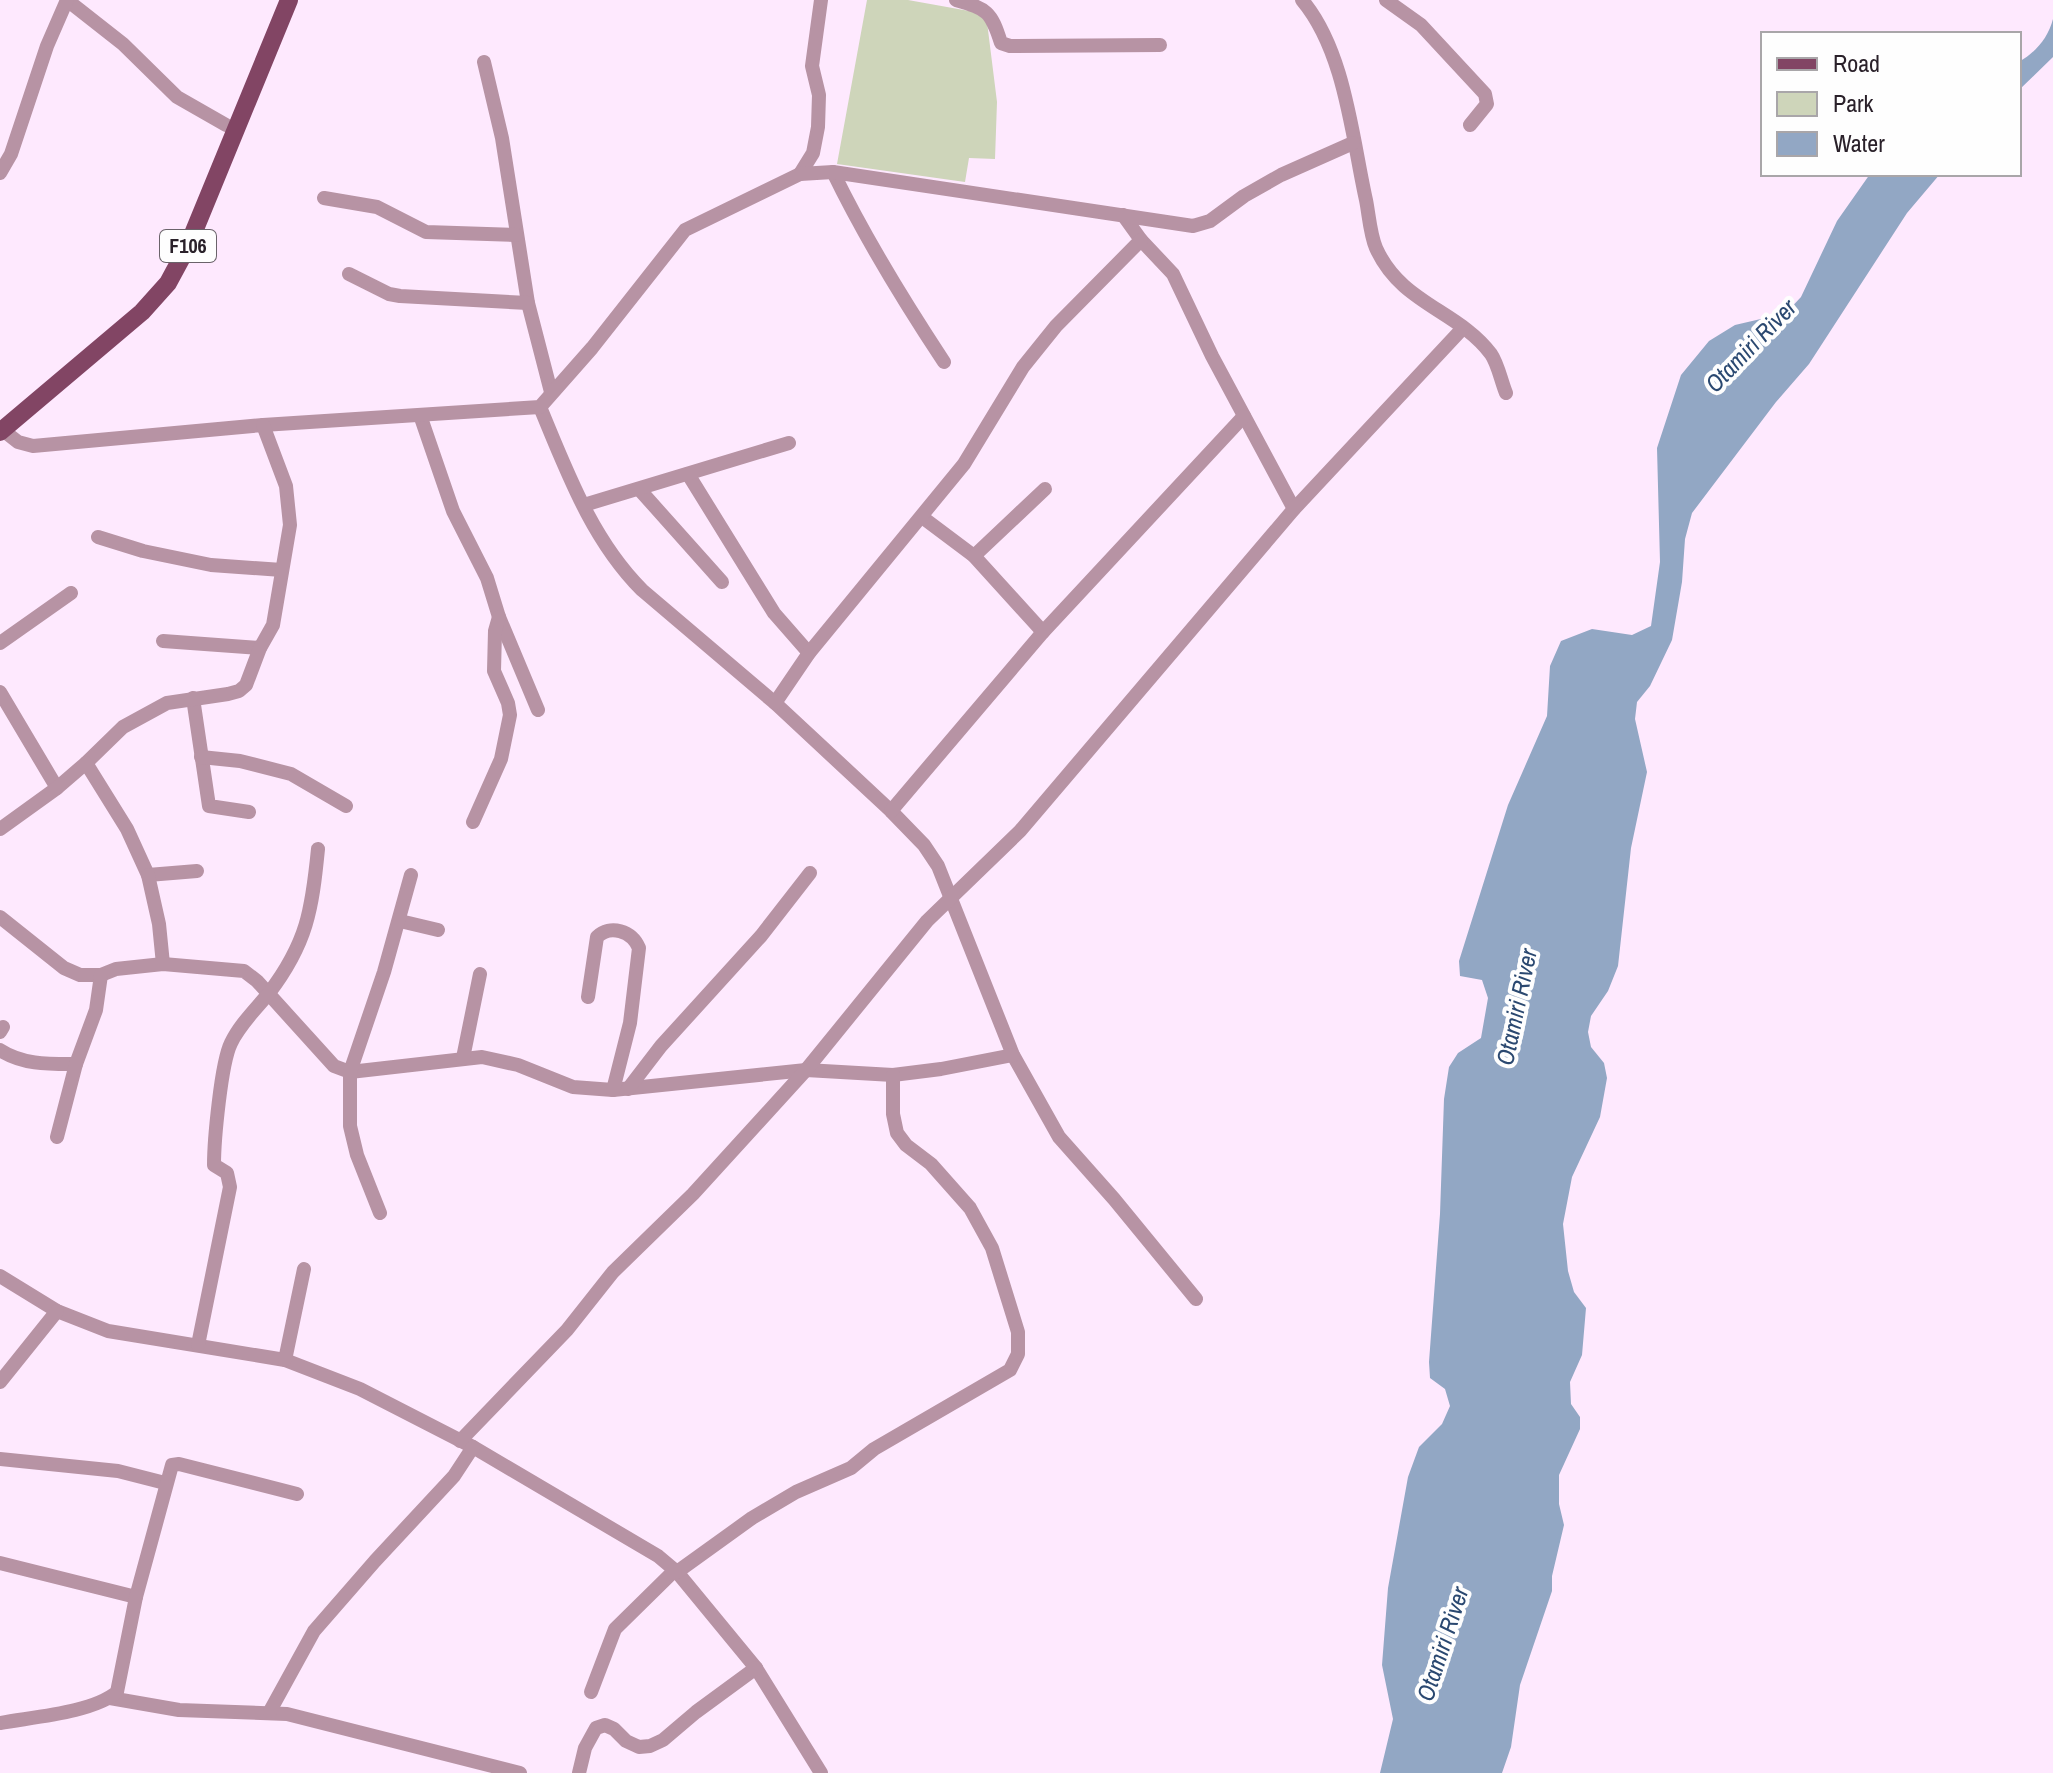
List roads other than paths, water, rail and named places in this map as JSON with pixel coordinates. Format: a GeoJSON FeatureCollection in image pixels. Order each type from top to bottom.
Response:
{"type":"FeatureCollection","features":[{"type":"Feature","properties":{"kind":"main road","name":"F106"},"geometry":{"type":"LineString","coordinates":[[0,427],[135,305],[159,276],[179,241],[278,0]]}},
{"type":"Feature","properties":{"kind":"main road","name":"F106"},"geometry":{"type":"LineString","coordinates":[[0,427],[142,312],[168,283],[188,246],[289,0]]}},
{"type":"Feature","properties":{"kind":"street"},"geometry":{"type":"LineString","coordinates":[[0,173],[11,154],[47,46],[67,0],[123,44],[177,97],[226,125]]}},
{"type":"Feature","properties":{"kind":"street"},"geometry":{"type":"LineString","coordinates":[[800,174],[813,153],[818,127],[819,95],[812,66],[821,0]]}},
{"type":"Feature","properties":{"kind":"street"},"geometry":{"type":"LineString","coordinates":[[956,0],[985,8],[1001,43],[1010,46],[1160,45]]}},
{"type":"Feature","properties":{"kind":"street"},"geometry":{"type":"LineString","coordinates":[[1302,0],[1312,12],[1334,62],[1349,113],[1376,247],[1402,287],[1463,328],[1491,355],[1506,393]]}},
{"type":"Feature","properties":{"kind":"street"},"geometry":{"type":"LineString","coordinates":[[1386,0],[1421,25],[1485,94],[1487,104],[1470,125]]}},
{"type":"Feature","properties":{"kind":"street"},"geometry":{"type":"LineString","coordinates":[[484,62],[502,138],[528,303],[551,392]]}},
{"type":"Feature","properties":{"kind":"street"},"geometry":{"type":"LineString","coordinates":[[0,427],[18,442],[33,446],[263,425],[540,407],[592,348],[685,230],[800,174],[833,172],[1193,226],[1203,224],[1281,175],[1353,143]]}},
{"type":"Feature","properties":{"kind":"street"},"geometry":{"type":"LineString","coordinates":[[833,172],[875,253],[944,362]]}},
{"type":"Feature","properties":{"kind":"street"},"geometry":{"type":"LineString","coordinates":[[324,198],[377,207],[426,232],[516,235]]}},
{"type":"Feature","properties":{"kind":"street"},"geometry":{"type":"LineString","coordinates":[[1123,215],[1141,240],[1173,274],[1294,509]]}},
{"type":"Feature","properties":{"kind":"street"},"geometry":{"type":"LineString","coordinates":[[775,703],[809,653],[964,464],[1023,367],[1048,336],[1141,240]]}},
{"type":"Feature","properties":{"kind":"street"},"geometry":{"type":"LineString","coordinates":[[349,274],[389,294],[400,296],[528,303]]}},
{"type":"Feature","properties":{"kind":"street"},"geometry":{"type":"LineString","coordinates":[[270,1711],[314,1631],[454,1476],[467,1444],[567,1330],[613,1272],[693,1194],[806,1070],[927,921],[1020,831],[1294,509],[1463,328]]}},
{"type":"Feature","properties":{"kind":"street"},"geometry":{"type":"LineString","coordinates":[[540,407],[603,545],[620,568],[775,703],[891,811],[931,855],[1013,1055],[1059,1137],[1196,1299]]}},
{"type":"Feature","properties":{"kind":"street"},"geometry":{"type":"LineString","coordinates":[[420,415],[453,511],[487,578],[499,617],[538,710]]}},
{"type":"Feature","properties":{"kind":"street"},"geometry":{"type":"LineString","coordinates":[[891,811],[1043,632],[1244,416]]}},
{"type":"Feature","properties":{"kind":"street"},"geometry":{"type":"LineString","coordinates":[[0,829],[57,788],[123,727],[167,703],[239,691],[246,685],[260,648],[273,625],[290,525],[286,486],[263,425]]}},
{"type":"Feature","properties":{"kind":"street"},"geometry":{"type":"LineString","coordinates":[[584,505],[789,443]]}},
{"type":"Feature","properties":{"kind":"street"},"geometry":{"type":"LineString","coordinates":[[688,474],[774,613],[809,653]]}},
{"type":"Feature","properties":{"kind":"street"},"geometry":{"type":"LineString","coordinates":[[639,489],[722,582]]}},
{"type":"Feature","properties":{"kind":"street"},"geometry":{"type":"LineString","coordinates":[[974,556],[1045,489]]}},
{"type":"Feature","properties":{"kind":"street"},"geometry":{"type":"LineString","coordinates":[[922,517],[974,556],[1043,632]]}},
{"type":"Feature","properties":{"kind":"street"},"geometry":{"type":"LineString","coordinates":[[98,537],[143,551],[211,565],[282,570]]}},
{"type":"Feature","properties":{"kind":"street"},"geometry":{"type":"LineString","coordinates":[[0,643],[71,593]]}},
{"type":"Feature","properties":{"kind":"street"},"geometry":{"type":"LineString","coordinates":[[473,822],[501,759],[510,715],[494,671],[495,631],[499,617]]}},
{"type":"Feature","properties":{"kind":"street"},"geometry":{"type":"LineString","coordinates":[[163,641],[260,648]]}},
{"type":"Feature","properties":{"kind":"street"},"geometry":{"type":"LineString","coordinates":[[0,692],[57,788]]}},
{"type":"Feature","properties":{"kind":"street"},"geometry":{"type":"LineString","coordinates":[[193,698],[209,806],[249,812]]}},
{"type":"Feature","properties":{"kind":"street"},"geometry":{"type":"LineString","coordinates":[[201,757],[240,761],[291,774],[346,806]]}},
{"type":"Feature","properties":{"kind":"street"},"geometry":{"type":"LineString","coordinates":[[86,763],[127,829],[148,875],[159,924],[163,964]]}},
{"type":"Feature","properties":{"kind":"street"},"geometry":{"type":"LineString","coordinates":[[198,1345],[230,1187],[227,1173],[214,1165],[226,1058],[242,1025],[268,993],[301,942],[313,895],[318,849]]}},
{"type":"Feature","properties":{"kind":"street"},"geometry":{"type":"LineString","coordinates":[[148,875],[197,871]]}},
{"type":"Feature","properties":{"kind":"street"},"geometry":{"type":"LineString","coordinates":[[620,1090],[761,936],[810,873]]}},
{"type":"Feature","properties":{"kind":"street"},"geometry":{"type":"LineString","coordinates":[[380,1213],[357,1155],[350,1126],[350,1072],[400,921],[411,875]]}},
{"type":"Feature","properties":{"kind":"street"},"geometry":{"type":"LineString","coordinates":[[0,917],[64,968],[80,975],[101,975],[116,969],[163,964],[244,971],[334,1066],[350,1072],[482,1057],[518,1065],[573,1087],[620,1090],[806,1070],[893,1075],[1013,1055]]}},
{"type":"Feature","properties":{"kind":"street"},"geometry":{"type":"LineString","coordinates":[[400,921],[438,930]]}},
{"type":"Feature","properties":{"kind":"street"},"geometry":{"type":"LineString","coordinates":[[588,997],[597,937],[601,932],[611,930],[627,933],[639,948],[620,1090]]}},
{"type":"Feature","properties":{"kind":"street"},"geometry":{"type":"LineString","coordinates":[[463,1058],[480,974]]}},
{"type":"Feature","properties":{"kind":"street"},"geometry":{"type":"LineString","coordinates":[[57,1137],[76,1064],[96,1010],[101,975]]}},
{"type":"Feature","properties":{"kind":"street"},"geometry":{"type":"LineString","coordinates":[[0,1050],[16,1058],[41,1064],[76,1064]]}},
{"type":"Feature","properties":{"kind":"street"},"geometry":{"type":"LineString","coordinates":[[591,1692],[615,1629],[676,1571],[752,1518],[796,1492],[851,1468],[874,1449],[1010,1370],[1018,1354],[1018,1332],[992,1248],[970,1208],[931,1164],[906,1145],[897,1133],[893,1114],[893,1075]]}},
{"type":"Feature","properties":{"kind":"street"},"geometry":{"type":"LineString","coordinates":[[285,1360],[304,1269]]}},
{"type":"Feature","properties":{"kind":"street"},"geometry":{"type":"LineString","coordinates":[[0,1276],[57,1311],[108,1331],[285,1360],[360,1389],[467,1444],[645,1548],[676,1571],[756,1668],[821,1773]]}},
{"type":"Feature","properties":{"kind":"street"},"geometry":{"type":"LineString","coordinates":[[0,1382],[57,1311]]}},
{"type":"Feature","properties":{"kind":"street"},"geometry":{"type":"LineString","coordinates":[[0,1459],[118,1471],[165,1483]]}},
{"type":"Feature","properties":{"kind":"street"},"geometry":{"type":"LineString","coordinates":[[0,1723],[76,1708],[110,1698],[117,1692],[136,1597],[172,1465],[179,1464],[297,1494]]}},
{"type":"Feature","properties":{"kind":"street"},"geometry":{"type":"LineString","coordinates":[[0,1563],[136,1597]]}},
{"type":"Feature","properties":{"kind":"street"},"geometry":{"type":"LineString","coordinates":[[579,1773],[585,1748],[596,1728],[605,1725],[626,1741],[639,1747],[650,1746],[663,1740],[756,1668]]}},
{"type":"Feature","properties":{"kind":"street"},"geometry":{"type":"LineString","coordinates":[[110,1698],[179,1710],[230,1713],[270,1711],[520,1773]]}},
{"type":"Feature","properties":{"kind":"water"},"geometry":{"type":"Polygon","coordinates":[[[2053,19],[2053,57],[2021,88],[2021,61],[2031,54],[2048,32],[2053,19]]]}},
{"type":"Feature","properties":{"kind":"water","name":"Otamiri River"},"geometry":{"type":"Polygon","coordinates":[[[1869,176],[1938,176],[1907,213],[1809,364],[1776,402],[1692,513],[1685,539],[1682,582],[1672,640],[1650,686],[1637,702],[1635,719],[1647,772],[1631,848],[1618,966],[1608,991],[1591,1016],[1588,1032],[1591,1047],[1604,1063],[1607,1078],[1600,1117],[1572,1177],[1563,1224],[1568,1271],[1574,1292],[1586,1308],[1582,1355],[1570,1382],[1571,1404],[1580,1417],[1580,1429],[1559,1475],[1559,1504],[1564,1525],[1552,1576],[1552,1591],[1520,1685],[1511,1747],[1502,1773],[1380,1773],[1393,1719],[1382,1665],[1388,1588],[1408,1477],[1419,1447],[1442,1424],[1450,1406],[1445,1389],[1430,1378],[1429,1362],[1440,1214],[1444,1099],[1449,1067],[1458,1053],[1481,1038],[1488,998],[1482,980],[1460,976],[1459,961],[1508,805],[1547,716],[1550,666],[1561,641],[1592,629],[1632,635],[1651,626],[1660,562],[1657,448],[1681,375],[1709,341],[1735,325],[1786,313],[1801,297],[1837,221],[1869,176]]]}}]}
